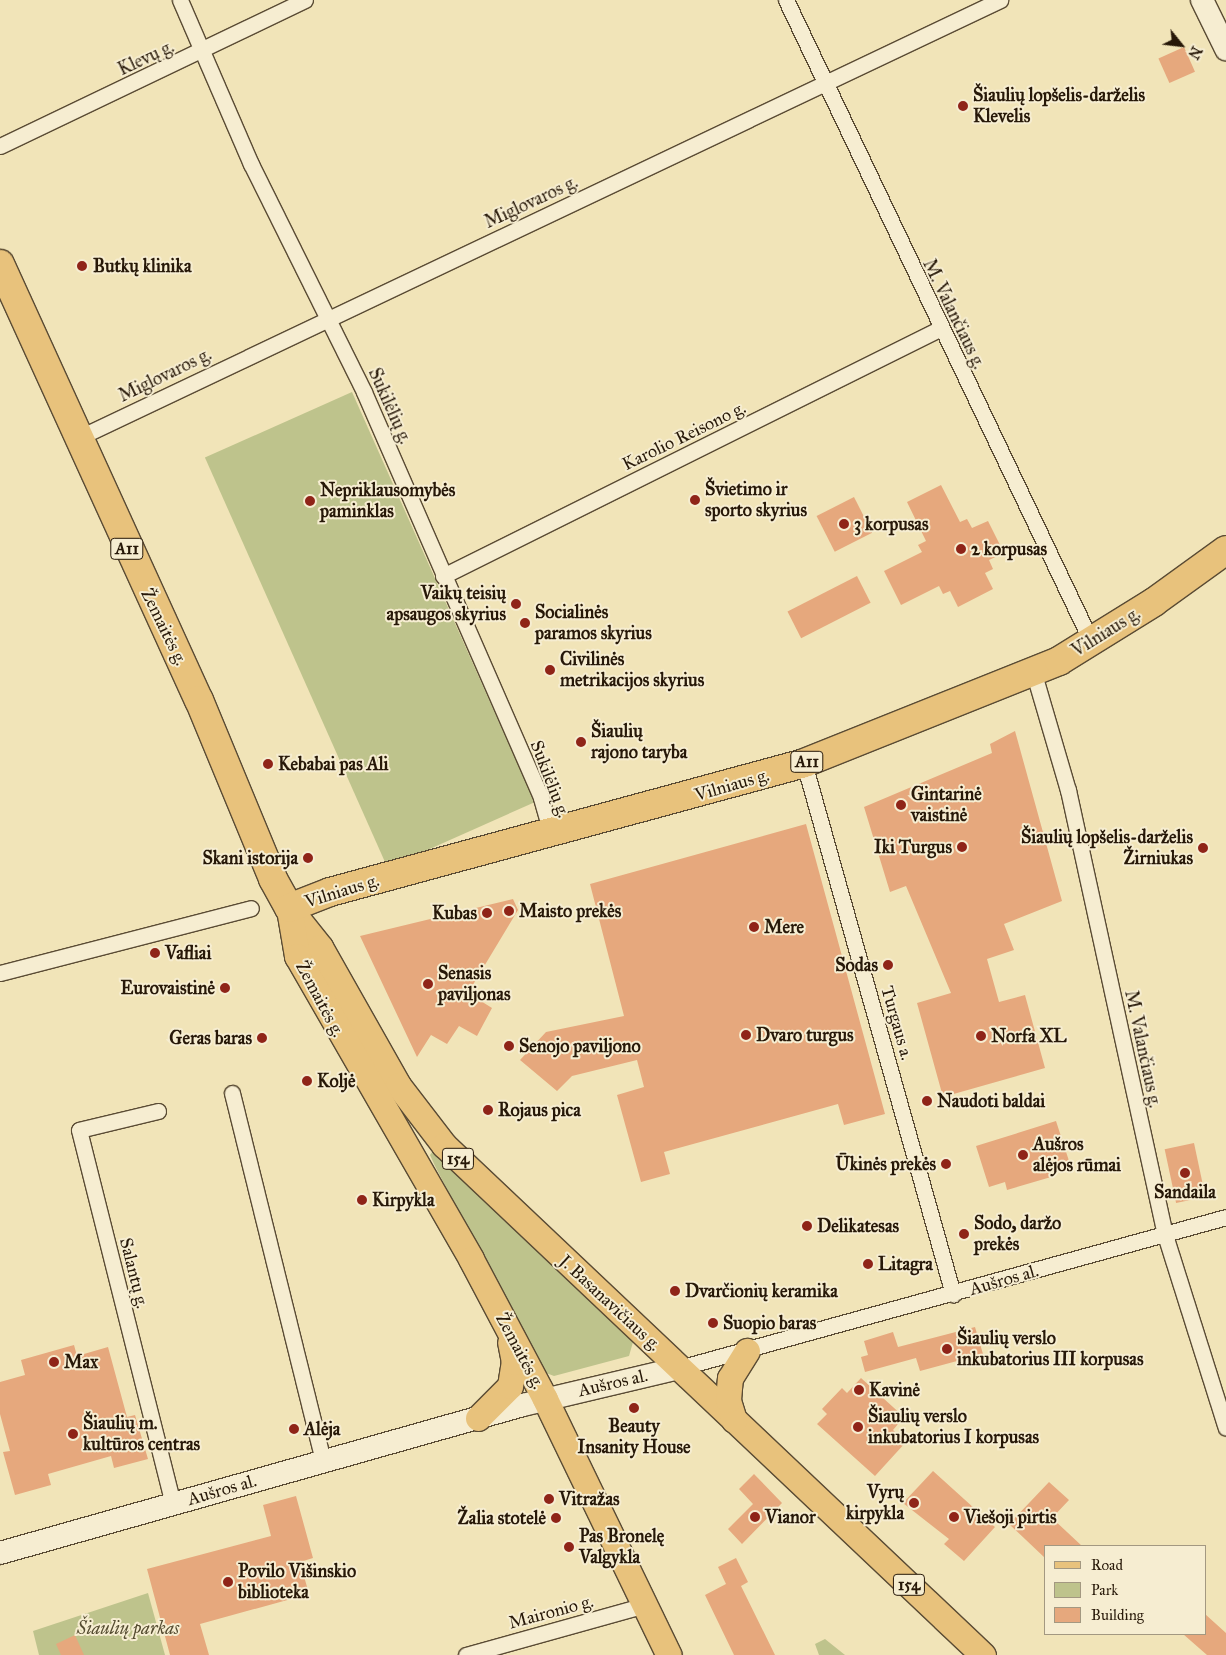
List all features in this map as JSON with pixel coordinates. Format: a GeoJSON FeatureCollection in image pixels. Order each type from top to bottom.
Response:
{"type":"FeatureCollection","features":[{"type":"Feature","properties":{"kind":"highway","name":"Žemaitės g."},"geometry":{"type":"LineString","coordinates":[[0,264],[199,700],[273,879],[289,908]]}},
{"type":"Feature","properties":{"kind":"highway","name":"Vilniaus g."},"geometry":{"type":"LineString","coordinates":[[289,908],[330,892],[551,834],[804,763],[1034,674],[1092,643],[1226,550]]}},
{"type":"Feature","properties":{"kind":"main road"},"geometry":{"type":"LineString","coordinates":[[1202,0],[1226,48]]}},
{"type":"Feature","properties":{"kind":"main road","name":"Žemaitės g."},"geometry":{"type":"LineString","coordinates":[[289,908],[296,956],[335,1028],[438,1196],[545,1399],[669,1655]]}},
{"type":"Feature","properties":{"kind":"main road","name":"J. Basanavičiaus g."},"geometry":{"type":"LineString","coordinates":[[289,908],[320,947],[398,1084],[444,1145],[983,1655]]}},
{"type":"Feature","properties":{"kind":"main road"},"geometry":{"type":"LineString","coordinates":[[478,1418],[510,1386],[514,1362],[507,1327]]}},
{"type":"Feature","properties":{"kind":"main road"},"geometry":{"type":"LineString","coordinates":[[734,1420],[728,1400],[730,1378],[747,1352]]}},
{"type":"Feature","properties":{"kind":"main road","name":"Aušros al."},"geometry":{"type":"LineString","coordinates":[[0,1553],[545,1399],[679,1368]]}},
{"type":"Feature","properties":{"kind":"street","name":"Sukilėlių g."},"geometry":{"type":"LineString","coordinates":[[180,0],[251,164],[330,318],[541,798],[551,834]]}},
{"type":"Feature","properties":{"kind":"street","name":"Klevų g."},"geometry":{"type":"LineString","coordinates":[[0,146],[202,53],[305,0]]}},
{"type":"Feature","properties":{"kind":"street","name":"M. Valančiaus g."},"geometry":{"type":"LineString","coordinates":[[786,0],[824,84],[1092,643]]}},
{"type":"Feature","properties":{"kind":"street","name":"Miglovaros g."},"geometry":{"type":"LineString","coordinates":[[78,438],[1000,0]]}},
{"type":"Feature","properties":{"kind":"street","name":"Karolio Reisono g."},"geometry":{"type":"LineString","coordinates":[[443,576],[941,328]]}},
{"type":"Feature","properties":{"kind":"street","name":"M. Valančiaus g."},"geometry":{"type":"LineString","coordinates":[[1034,674],[1068,790],[1165,1235],[1226,1428]]}},
{"type":"Feature","properties":{"kind":"street","name":"Turgaus a."},"geometry":{"type":"LineString","coordinates":[[804,763],[953,1294]]}},
{"type":"Feature","properties":{"kind":"street"},"geometry":{"type":"LineString","coordinates":[[0,973],[251,908]]}},
{"type":"Feature","properties":{"kind":"street"},"geometry":{"type":"LineString","coordinates":[[232,1093],[323,1462]]}},
{"type":"Feature","properties":{"kind":"street","name":"Salantų g."},"geometry":{"type":"LineString","coordinates":[[158,1111],[79,1130],[173,1504]]}},
{"type":"Feature","properties":{"kind":"street","name":"Aušros al."},"geometry":{"type":"LineString","coordinates":[[679,1368],[747,1352],[1226,1217]]}},
{"type":"Feature","properties":{"kind":"street","name":"Maironio g."},"geometry":{"type":"LineString","coordinates":[[466,1655],[645,1605]]}},
{"type":"Feature","properties":{"kind":"green space"},"geometry":{"type":"Polygon","coordinates":[[[352,392],[535,802],[388,868],[205,457],[352,392]]]}},
{"type":"Feature","properties":{"kind":"green space"},"geometry":{"type":"Polygon","coordinates":[[[433,1151],[633,1342],[629,1356],[554,1376],[541,1371],[435,1166],[430,1155],[433,1151]]]}},
{"type":"Feature","properties":{"kind":"green space","name":"Šiaulių parkas"},"geometry":{"type":"Polygon","coordinates":[[[148,1593],[165,1655],[39,1655],[33,1631],[148,1593]]]}},
{"type":"Feature","properties":{"kind":"green space"},"geometry":{"type":"Polygon","coordinates":[[[825,1639],[845,1655],[819,1655],[815,1644],[825,1639]]]}},
{"type":"Feature","properties":{"kind":"building"},"geometry":{"type":"Polygon","coordinates":[[[1184,47],[1195,72],[1169,83],[1158,58],[1184,47]]]}},
{"type":"Feature","properties":{"kind":"building","name":"2 korpusas"},"geometry":{"type":"Polygon","coordinates":[[[941,485],[960,522],[967,519],[972,528],[988,521],[1004,553],[989,560],[993,569],[985,573],[993,589],[958,607],[950,591],[943,594],[939,586],[901,605],[884,571],[922,552],[918,545],[926,541],[907,502],[941,485]]]}},
{"type":"Feature","properties":{"kind":"building","name":"3 korpusas"},"geometry":{"type":"Polygon","coordinates":[[[854,497],[872,533],[835,552],[817,516],[854,497]]]}},
{"type":"Feature","properties":{"kind":"building"},"geometry":{"type":"Polygon","coordinates":[[[857,576],[871,603],[801,638],[788,611],[857,576]]]}},
{"type":"Feature","properties":{"kind":"building","name":"Iki Turgus"},"geometry":{"type":"Polygon","coordinates":[[[1015,731],[1062,901],[1004,924],[1014,950],[987,959],[999,1002],[1025,995],[1045,1068],[943,1097],[917,1003],[951,993],[906,886],[890,892],[864,807],[992,753],[990,744],[1015,731]]]}},
{"type":"Feature","properties":{"kind":"building","name":"Dvaro turgus"},"geometry":{"type":"Polygon","coordinates":[[[806,824],[885,1114],[844,1125],[838,1104],[664,1152],[670,1174],[641,1182],[617,1095],[644,1087],[637,1060],[572,1076],[557,1091],[520,1060],[546,1032],[624,1016],[590,884],[806,824]]]}},
{"type":"Feature","properties":{"kind":"building","name":"Senasis paviljonas"},"geometry":{"type":"Polygon","coordinates":[[[513,899],[518,910],[468,993],[492,1008],[477,1036],[459,1026],[447,1044],[431,1035],[417,1057],[360,936],[513,899]]]}},
{"type":"Feature","properties":{"kind":"building","name":"Aušros alėjos rūmai"},"geometry":{"type":"Polygon","coordinates":[[[1056,1121],[1070,1164],[1049,1170],[1051,1177],[1007,1190],[1005,1182],[989,1187],[976,1146],[1056,1121]]]}},
{"type":"Feature","properties":{"kind":"building","name":"Sandaila"},"geometry":{"type":"Polygon","coordinates":[[[1194,1143],[1205,1197],[1176,1203],[1165,1149],[1194,1143]]]}},
{"type":"Feature","properties":{"kind":"building"},"geometry":{"type":"Polygon","coordinates":[[[975,1327],[983,1354],[920,1371],[916,1358],[865,1372],[861,1357],[868,1355],[864,1341],[893,1332],[898,1347],[975,1327]]]}},
{"type":"Feature","properties":{"kind":"building","name":"Šiaulių m. kultūros centras"},"geometry":{"type":"Polygon","coordinates":[[[74,1345],[77,1356],[108,1347],[127,1417],[135,1415],[148,1459],[114,1468],[111,1456],[48,1474],[51,1485],[15,1495],[3,1452],[10,1451],[0,1414],[0,1382],[25,1375],[21,1360],[74,1345]]]}},
{"type":"Feature","properties":{"kind":"building","name":"Šiaulių verslo inkubatorius I korpusas"},"geometry":{"type":"Polygon","coordinates":[[[861,1378],[904,1417],[893,1430],[906,1442],[875,1476],[817,1424],[827,1414],[822,1409],[842,1388],[847,1393],[861,1378]]]}},
{"type":"Feature","properties":{"kind":"building","name":"Viešoji pirtis"},"geometry":{"type":"Polygon","coordinates":[[[933,1471],[995,1527],[964,1561],[944,1544],[949,1539],[903,1503],[933,1471]]]}},
{"type":"Feature","properties":{"kind":"building","name":"Vianor"},"geometry":{"type":"Polygon","coordinates":[[[754,1474],[782,1503],[742,1544],[728,1529],[753,1504],[739,1489],[754,1474]]]}},
{"type":"Feature","properties":{"kind":"building"},"geometry":{"type":"Polygon","coordinates":[[[1049,1482],[1069,1500],[1052,1518],[1081,1545],[1044,1545],[1044,1557],[1009,1524],[1049,1482]]]}},
{"type":"Feature","properties":{"kind":"building","name":"Povilo Višinskio biblioteka"},"geometry":{"type":"Polygon","coordinates":[[[296,1496],[313,1558],[300,1562],[309,1594],[200,1624],[209,1655],[170,1655],[147,1569],[271,1536],[263,1505],[296,1496]]]}},
{"type":"Feature","properties":{"kind":"building"},"geometry":{"type":"Polygon","coordinates":[[[736,1558],[748,1582],[741,1586],[775,1655],[734,1655],[705,1595],[726,1584],[718,1567],[736,1558]]]}},
{"type":"Feature","properties":{"kind":"building"},"geometry":{"type":"Polygon","coordinates":[[[1206,1615],[1226,1633],[1226,1655],[1207,1655],[1184,1635],[1206,1635],[1206,1615]]]}},
{"type":"Feature","properties":{"kind":"building"},"geometry":{"type":"Polygon","coordinates":[[[75,1635],[84,1655],[61,1655],[56,1644],[75,1635]]]}},
{"type":"Feature","properties":{"kind":"place","name":"Šiaulių lopšelis-darželis Klevelis"},"geometry":{"type":"Point","coordinates":[963,106]}},
{"type":"Feature","properties":{"kind":"place","name":"Butkų klinika"},"geometry":{"type":"Point","coordinates":[82,266]}},
{"type":"Feature","properties":{"kind":"place","name":"Švietimo ir sporto skyrius"},"geometry":{"type":"Point","coordinates":[695,500]}},
{"type":"Feature","properties":{"kind":"place","name":"Nepriklausomybės paminklas"},"geometry":{"type":"Point","coordinates":[310,501]}},
{"type":"Feature","properties":{"kind":"place","name":"3 korpusas"},"geometry":{"type":"Point","coordinates":[844,524]}},
{"type":"Feature","properties":{"kind":"place","name":"2 korpusas"},"geometry":{"type":"Point","coordinates":[961,549]}},
{"type":"Feature","properties":{"kind":"place","name":"Vaikų teisių apsaugos skyrius"},"geometry":{"type":"Point","coordinates":[516,604]}},
{"type":"Feature","properties":{"kind":"place","name":"Socialinės paramos skyrius"},"geometry":{"type":"Point","coordinates":[525,623]}},
{"type":"Feature","properties":{"kind":"place","name":"Civilinės metrikacijos skyrius"},"geometry":{"type":"Point","coordinates":[550,670]}},
{"type":"Feature","properties":{"kind":"place","name":"Šiaulių rajono taryba"},"geometry":{"type":"Point","coordinates":[581,742]}},
{"type":"Feature","properties":{"kind":"place","name":"Kebabai pas Ali"},"geometry":{"type":"Point","coordinates":[268,764]}},
{"type":"Feature","properties":{"kind":"place","name":"Gintarinė vaistinė"},"geometry":{"type":"Point","coordinates":[901,805]}},
{"type":"Feature","properties":{"kind":"place","name":"Iki Turgus"},"geometry":{"type":"Point","coordinates":[962,847]}},
{"type":"Feature","properties":{"kind":"place","name":"Šiaulių lopšelis-darželis Žirniukas"},"geometry":{"type":"Point","coordinates":[1203,848]}},
{"type":"Feature","properties":{"kind":"place","name":"Skani istorija"},"geometry":{"type":"Point","coordinates":[308,858]}},
{"type":"Feature","properties":{"kind":"place","name":"Maisto prekės"},"geometry":{"type":"Point","coordinates":[509,911]}},
{"type":"Feature","properties":{"kind":"place","name":"Kubas"},"geometry":{"type":"Point","coordinates":[487,913]}},
{"type":"Feature","properties":{"kind":"place","name":"Mere"},"geometry":{"type":"Point","coordinates":[754,927]}},
{"type":"Feature","properties":{"kind":"place","name":"Vafliai"},"geometry":{"type":"Point","coordinates":[155,953]}},
{"type":"Feature","properties":{"kind":"place","name":"Sodas"},"geometry":{"type":"Point","coordinates":[888,965]}},
{"type":"Feature","properties":{"kind":"place","name":"Senasis paviljonas"},"geometry":{"type":"Point","coordinates":[428,984]}},
{"type":"Feature","properties":{"kind":"place","name":"Eurovaistinė"},"geometry":{"type":"Point","coordinates":[225,988]}},
{"type":"Feature","properties":{"kind":"place","name":"Dvaro turgus"},"geometry":{"type":"Point","coordinates":[746,1035]}},
{"type":"Feature","properties":{"kind":"place","name":"Norfa XL"},"geometry":{"type":"Point","coordinates":[981,1036]}},
{"type":"Feature","properties":{"kind":"place","name":"Geras baras"},"geometry":{"type":"Point","coordinates":[262,1038]}},
{"type":"Feature","properties":{"kind":"place","name":"Senojo paviljono"},"geometry":{"type":"Point","coordinates":[509,1046]}},
{"type":"Feature","properties":{"kind":"place","name":"Koljė"},"geometry":{"type":"Point","coordinates":[307,1081]}},
{"type":"Feature","properties":{"kind":"place","name":"Naudoti baldai"},"geometry":{"type":"Point","coordinates":[927,1101]}},
{"type":"Feature","properties":{"kind":"place","name":"Rojaus pica"},"geometry":{"type":"Point","coordinates":[488,1110]}},
{"type":"Feature","properties":{"kind":"place","name":"Aušros alėjos rūmai"},"geometry":{"type":"Point","coordinates":[1023,1155]}},
{"type":"Feature","properties":{"kind":"place","name":"Ūkinės prekės"},"geometry":{"type":"Point","coordinates":[946,1164]}},
{"type":"Feature","properties":{"kind":"place","name":"Sandaila"},"geometry":{"type":"Point","coordinates":[1185,1173]}},
{"type":"Feature","properties":{"kind":"place","name":"Kirpykla"},"geometry":{"type":"Point","coordinates":[362,1200]}},
{"type":"Feature","properties":{"kind":"place","name":"Delikatesas"},"geometry":{"type":"Point","coordinates":[807,1226]}},
{"type":"Feature","properties":{"kind":"place","name":"Sodo, daržo prekės"},"geometry":{"type":"Point","coordinates":[964,1234]}},
{"type":"Feature","properties":{"kind":"place","name":"Litagra"},"geometry":{"type":"Point","coordinates":[868,1264]}},
{"type":"Feature","properties":{"kind":"place","name":"Dvarčionių keramika"},"geometry":{"type":"Point","coordinates":[675,1291]}},
{"type":"Feature","properties":{"kind":"place","name":"Suopio baras"},"geometry":{"type":"Point","coordinates":[713,1323]}},
{"type":"Feature","properties":{"kind":"place","name":"Šiaulių verslo inkubatorius III korpusas"},"geometry":{"type":"Point","coordinates":[947,1349]}},
{"type":"Feature","properties":{"kind":"place","name":"Max"},"geometry":{"type":"Point","coordinates":[54,1362]}},
{"type":"Feature","properties":{"kind":"place","name":"Kavinė"},"geometry":{"type":"Point","coordinates":[859,1390]}},
{"type":"Feature","properties":{"kind":"place","name":"Beauty Insanity House"},"geometry":{"type":"Point","coordinates":[634,1408]}},
{"type":"Feature","properties":{"kind":"place","name":"Šiaulių verslo inkubatorius I korpusas"},"geometry":{"type":"Point","coordinates":[858,1427]}},
{"type":"Feature","properties":{"kind":"place","name":"Alėja"},"geometry":{"type":"Point","coordinates":[294,1429]}},
{"type":"Feature","properties":{"kind":"place","name":"Šiaulių m. kultūros centras"},"geometry":{"type":"Point","coordinates":[73,1434]}},
{"type":"Feature","properties":{"kind":"place","name":"Vitražas"},"geometry":{"type":"Point","coordinates":[549,1499]}},
{"type":"Feature","properties":{"kind":"place","name":"Vyrų kirpykla"},"geometry":{"type":"Point","coordinates":[914,1503]}},
{"type":"Feature","properties":{"kind":"place","name":"Vianor"},"geometry":{"type":"Point","coordinates":[755,1517]}},
{"type":"Feature","properties":{"kind":"place","name":"Viešoji pirtis"},"geometry":{"type":"Point","coordinates":[954,1517]}},
{"type":"Feature","properties":{"kind":"place","name":"Žalia stotelė"},"geometry":{"type":"Point","coordinates":[556,1518]}},
{"type":"Feature","properties":{"kind":"place","name":"Pas Bronelę Valgykla"},"geometry":{"type":"Point","coordinates":[569,1547]}},
{"type":"Feature","properties":{"kind":"place","name":"Povilo Višinskio biblioteka"},"geometry":{"type":"Point","coordinates":[228,1582]}}]}
